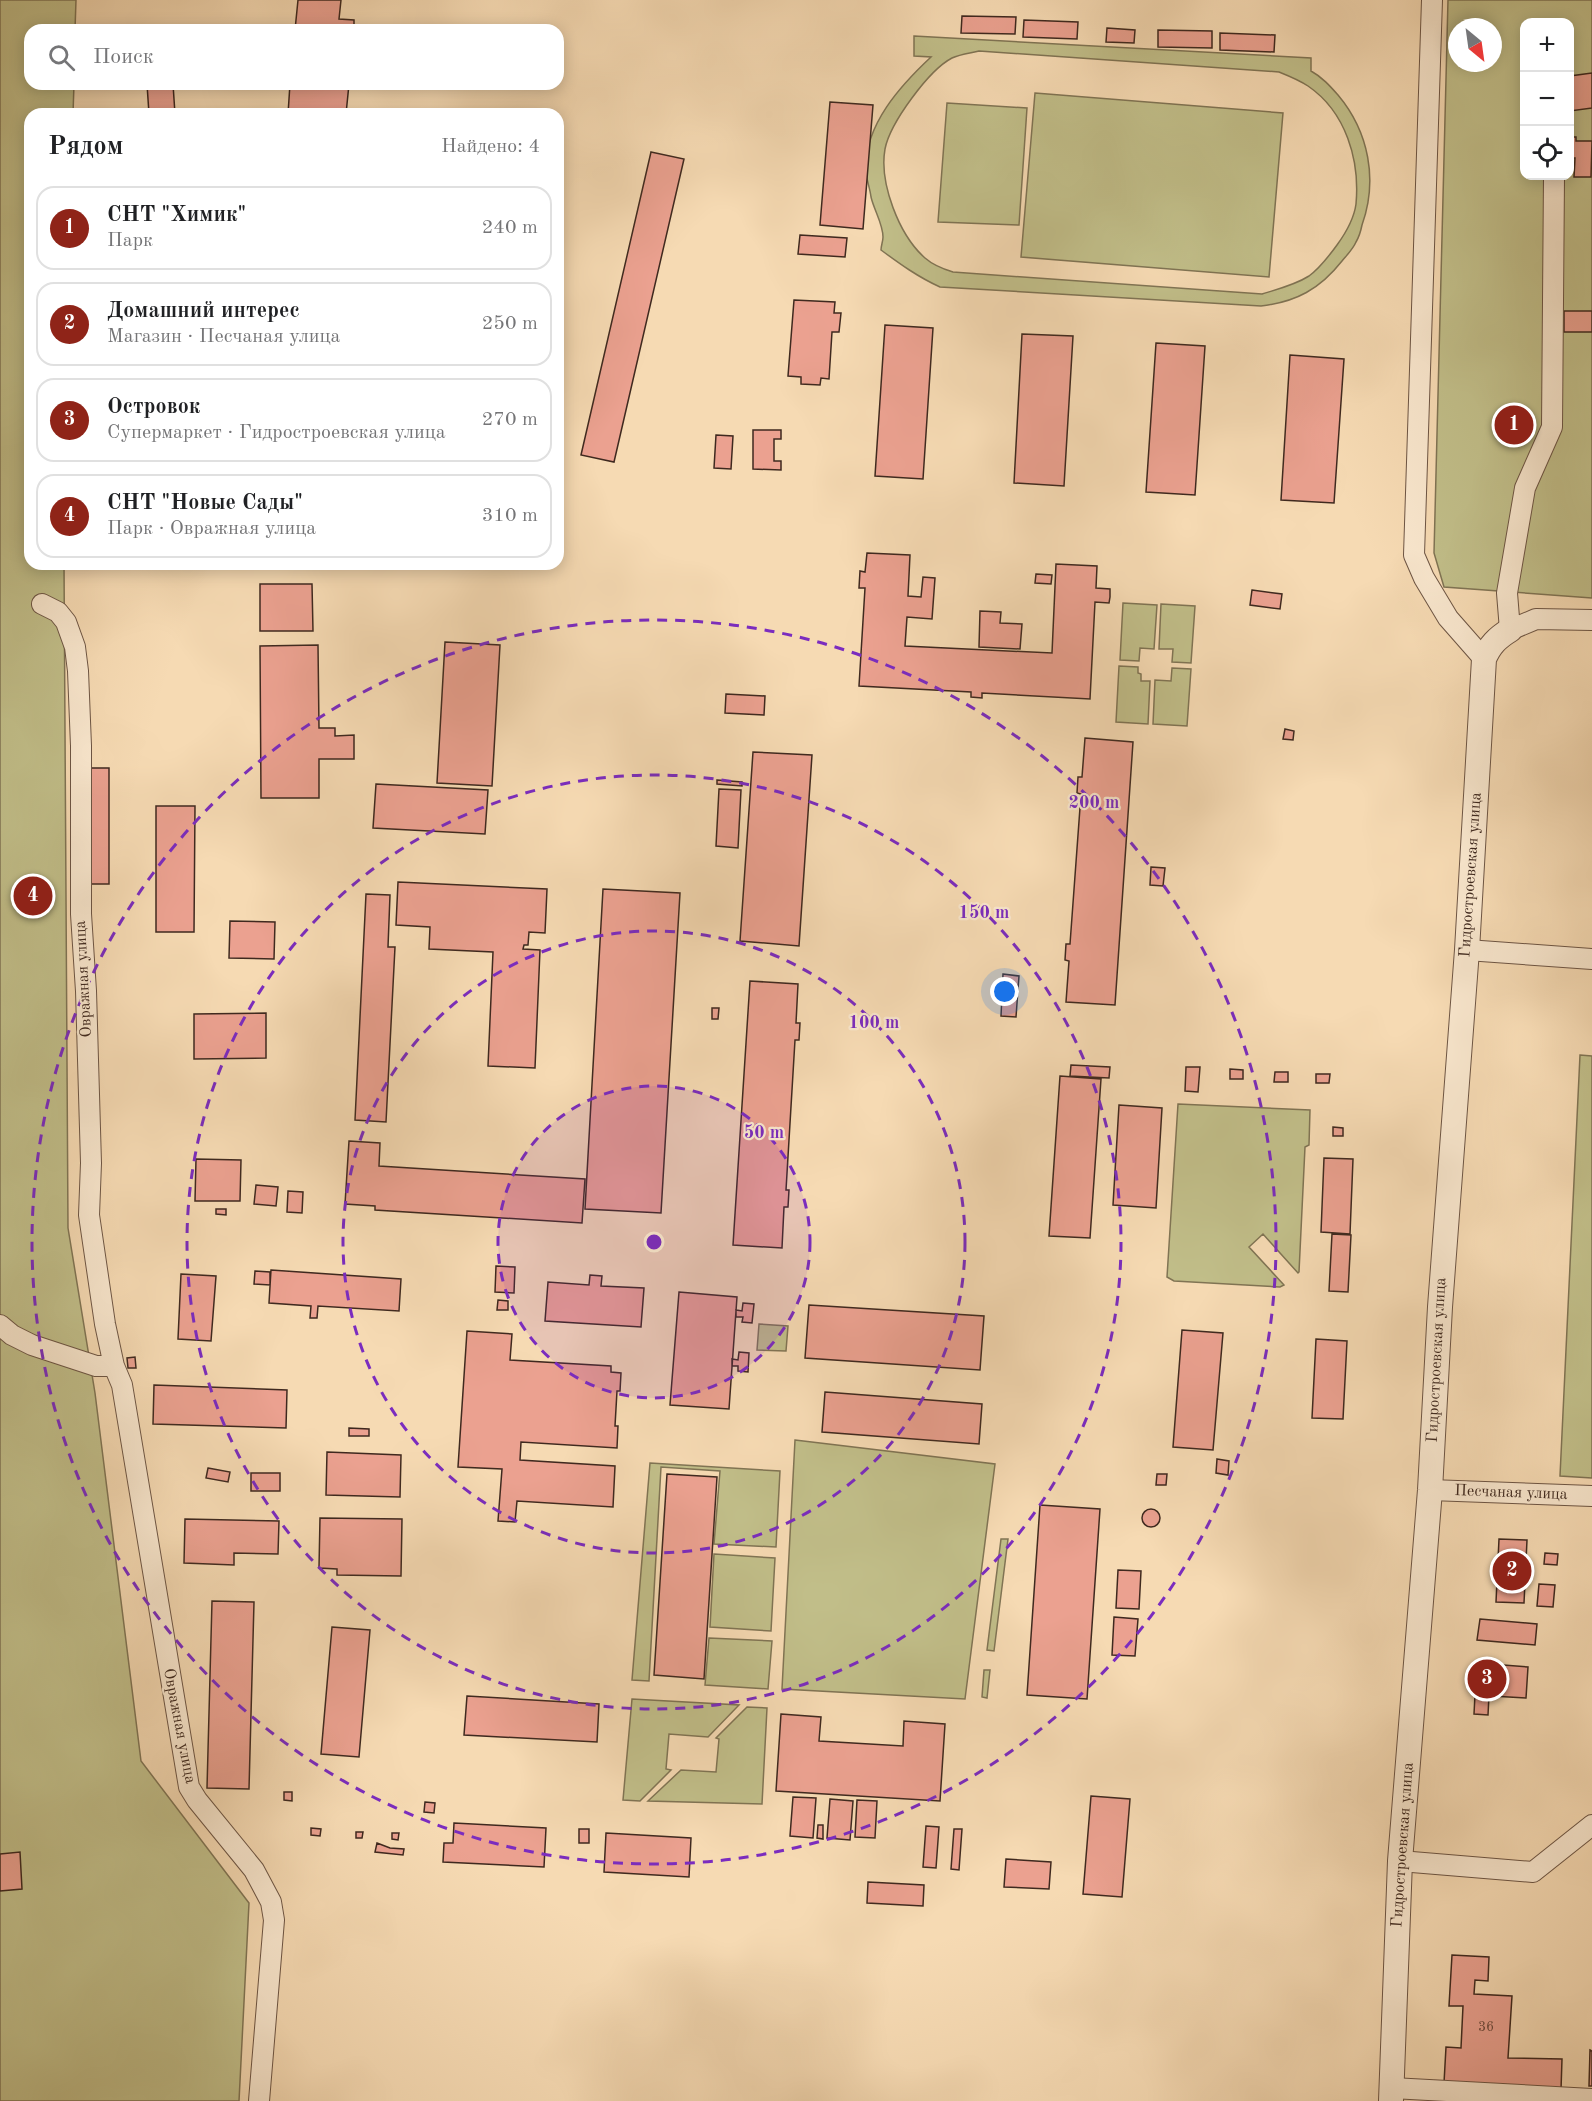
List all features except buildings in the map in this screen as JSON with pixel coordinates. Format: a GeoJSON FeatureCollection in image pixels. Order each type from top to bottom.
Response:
{"type":"FeatureCollection","features":[{"type":"Feature","properties":{"kind":"street"},"geometry":{"type":"LineString","coordinates":[[1432,0],[1414,555],[1424,578],[1448,618],[1484,659],[1497,638],[1536,619],[1592,620]]}},
{"type":"Feature","properties":{"kind":"street"},"geometry":{"type":"LineString","coordinates":[[1510,630],[1507,593],[1525,488],[1552,427],[1554,180]]}},
{"type":"Feature","properties":{"kind":"street","name":"Овражная улица"},"geometry":{"type":"LineString","coordinates":[[42,604],[58,612],[66,622],[75,647],[78,671],[81,746],[81,914],[86,991],[91,1163],[89,1215],[94,1257],[114,1366],[122,1385],[189,1787],[196,1800],[254,1870],[271,1902],[274,1920],[259,2101]]}},
{"type":"Feature","properties":{"kind":"street","name":"Гидростроевская улица"},"geometry":{"type":"LineString","coordinates":[[1391,2095],[1400,1861],[1430,1490],[1440,1307],[1467,950],[1484,659]]}},
{"type":"Feature","properties":{"kind":"street"},"geometry":{"type":"LineString","coordinates":[[1467,950],[1592,959]]}},
{"type":"Feature","properties":{"kind":"street"},"geometry":{"type":"LineString","coordinates":[[0,1325],[12,1335],[32,1345],[96,1366],[114,1366]]}},
{"type":"Feature","properties":{"kind":"street","name":"Песчаная улица"},"geometry":{"type":"LineString","coordinates":[[1430,1490],[1592,1496]]}},
{"type":"Feature","properties":{"kind":"street"},"geometry":{"type":"LineString","coordinates":[[1400,1861],[1533,1872],[1592,1825]]}},
{"type":"Feature","properties":{"kind":"street"},"geometry":{"type":"LineString","coordinates":[[1391,2095],[1592,2099]]}},
{"type":"Feature","properties":{"kind":"shaded area"},"geometry":{"type":"Polygon","coordinates":[[[0,0],[76,0],[75,24],[24,24],[24,90],[74,90],[73,108],[24,108],[24,570],[64,570],[68,1228],[95,1393],[141,1761],[249,1903],[239,2101],[0,2101],[0,0]]]}},
{"type":"Feature","properties":{"kind":"shaded area"},"geometry":{"type":"Polygon","coordinates":[[[1448,0],[1592,0],[1592,598],[1444,587],[1434,553],[1448,0]]]}},
{"type":"Feature","properties":{"kind":"shaded area"},"geometry":{"type":"Polygon","coordinates":[[[914,36],[1311,58],[1311,71],[1338,95],[1349,109],[1368,157],[1370,174],[1367,208],[1358,238],[1352,250],[1334,271],[1316,286],[1285,301],[1261,306],[940,287],[917,275],[881,250],[883,232],[871,197],[866,173],[867,153],[878,122],[897,93],[931,57],[914,56],[914,36]],[[979,51],[952,58],[922,85],[902,112],[888,138],[885,149],[885,177],[893,208],[907,236],[925,258],[953,272],[1262,294],[1286,286],[1313,273],[1337,245],[1353,215],[1357,187],[1353,154],[1348,138],[1332,109],[1308,86],[1279,72],[979,51]]]}},
{"type":"Feature","properties":{"kind":"shaded area"},"geometry":{"type":"Polygon","coordinates":[[[1035,93],[1283,113],[1269,277],[1021,257],[1035,93]]]}},
{"type":"Feature","properties":{"kind":"shaded area"},"geometry":{"type":"Polygon","coordinates":[[[947,103],[1027,108],[1019,225],[938,222],[947,103]]]}},
{"type":"Feature","properties":{"kind":"shaded area"},"geometry":{"type":"Polygon","coordinates":[[[1123,603],[1157,605],[1154,649],[1140,648],[1139,661],[1120,660],[1123,603]]]}},
{"type":"Feature","properties":{"kind":"shaded area"},"geometry":{"type":"Polygon","coordinates":[[[1161,604],[1195,606],[1191,663],[1172,662],[1173,649],[1159,649],[1161,604]]]}},
{"type":"Feature","properties":{"kind":"shaded area"},"geometry":{"type":"Polygon","coordinates":[[[1119,666],[1138,667],[1141,681],[1150,681],[1148,724],[1116,722],[1119,666]]]}},
{"type":"Feature","properties":{"kind":"shaded area"},"geometry":{"type":"Polygon","coordinates":[[[1172,668],[1191,669],[1187,726],[1153,724],[1155,680],[1171,681],[1172,668]]]}},
{"type":"Feature","properties":{"kind":"shaded area"},"geometry":{"type":"Polygon","coordinates":[[[1580,1055],[1592,1056],[1592,1478],[1560,1476],[1580,1055]]]}},
{"type":"Feature","properties":{"kind":"shaded area"},"geometry":{"type":"Polygon","coordinates":[[[1178,1104],[1310,1110],[1309,1145],[1305,1147],[1299,1272],[1263,1234],[1249,1247],[1284,1285],[1280,1287],[1174,1281],[1167,1277],[1178,1104]]]}},
{"type":"Feature","properties":{"kind":"shaded area"},"geometry":{"type":"Polygon","coordinates":[[[759,1324],[788,1326],[786,1351],[757,1350],[759,1324]]]}},
{"type":"Feature","properties":{"kind":"shaded area"},"geometry":{"type":"Polygon","coordinates":[[[795,1440],[995,1464],[965,1699],[782,1689],[795,1440]]]}},
{"type":"Feature","properties":{"kind":"shaded area"},"geometry":{"type":"Polygon","coordinates":[[[650,1463],[780,1471],[776,1547],[714,1544],[720,1471],[661,1467],[649,1681],[632,1680],[650,1463]]]}},
{"type":"Feature","properties":{"kind":"shaded area"},"geometry":{"type":"Polygon","coordinates":[[[1001,1539],[1008,1539],[994,1651],[987,1650],[1001,1539]]]}},
{"type":"Feature","properties":{"kind":"shaded area"},"geometry":{"type":"Polygon","coordinates":[[[714,1554],[775,1558],[771,1631],[710,1627],[714,1554]]]}},
{"type":"Feature","properties":{"kind":"shaded area"},"geometry":{"type":"Polygon","coordinates":[[[709,1638],[772,1641],[768,1689],[705,1685],[709,1638]]]}},
{"type":"Feature","properties":{"kind":"shaded area"},"geometry":{"type":"Polygon","coordinates":[[[984,1670],[990,1670],[987,1698],[982,1697],[984,1670]]]}},
{"type":"Feature","properties":{"kind":"shaded area"},"geometry":{"type":"Polygon","coordinates":[[[632,1699],[739,1705],[708,1737],[669,1734],[666,1769],[671,1770],[640,1801],[623,1800],[632,1699]]]}},
{"type":"Feature","properties":{"kind":"shaded area"},"geometry":{"type":"Polygon","coordinates":[[[747,1707],[767,1708],[762,1804],[648,1801],[681,1770],[716,1772],[719,1739],[716,1738],[747,1707]]]}},
{"type":"Feature","properties":{"kind":"place","name":"СНТ \"Химик\""},"geometry":{"type":"Point","coordinates":[1514,425]}},
{"type":"Feature","properties":{"kind":"place","name":"СНТ \"Новые Сады\""},"geometry":{"type":"Point","coordinates":[33,896]}},
{"type":"Feature","properties":{"kind":"place","name":"Домашний интерес"},"geometry":{"type":"Point","coordinates":[1512,1571]}},
{"type":"Feature","properties":{"kind":"place","name":"Островок"},"geometry":{"type":"Point","coordinates":[1487,1679]}}]}
